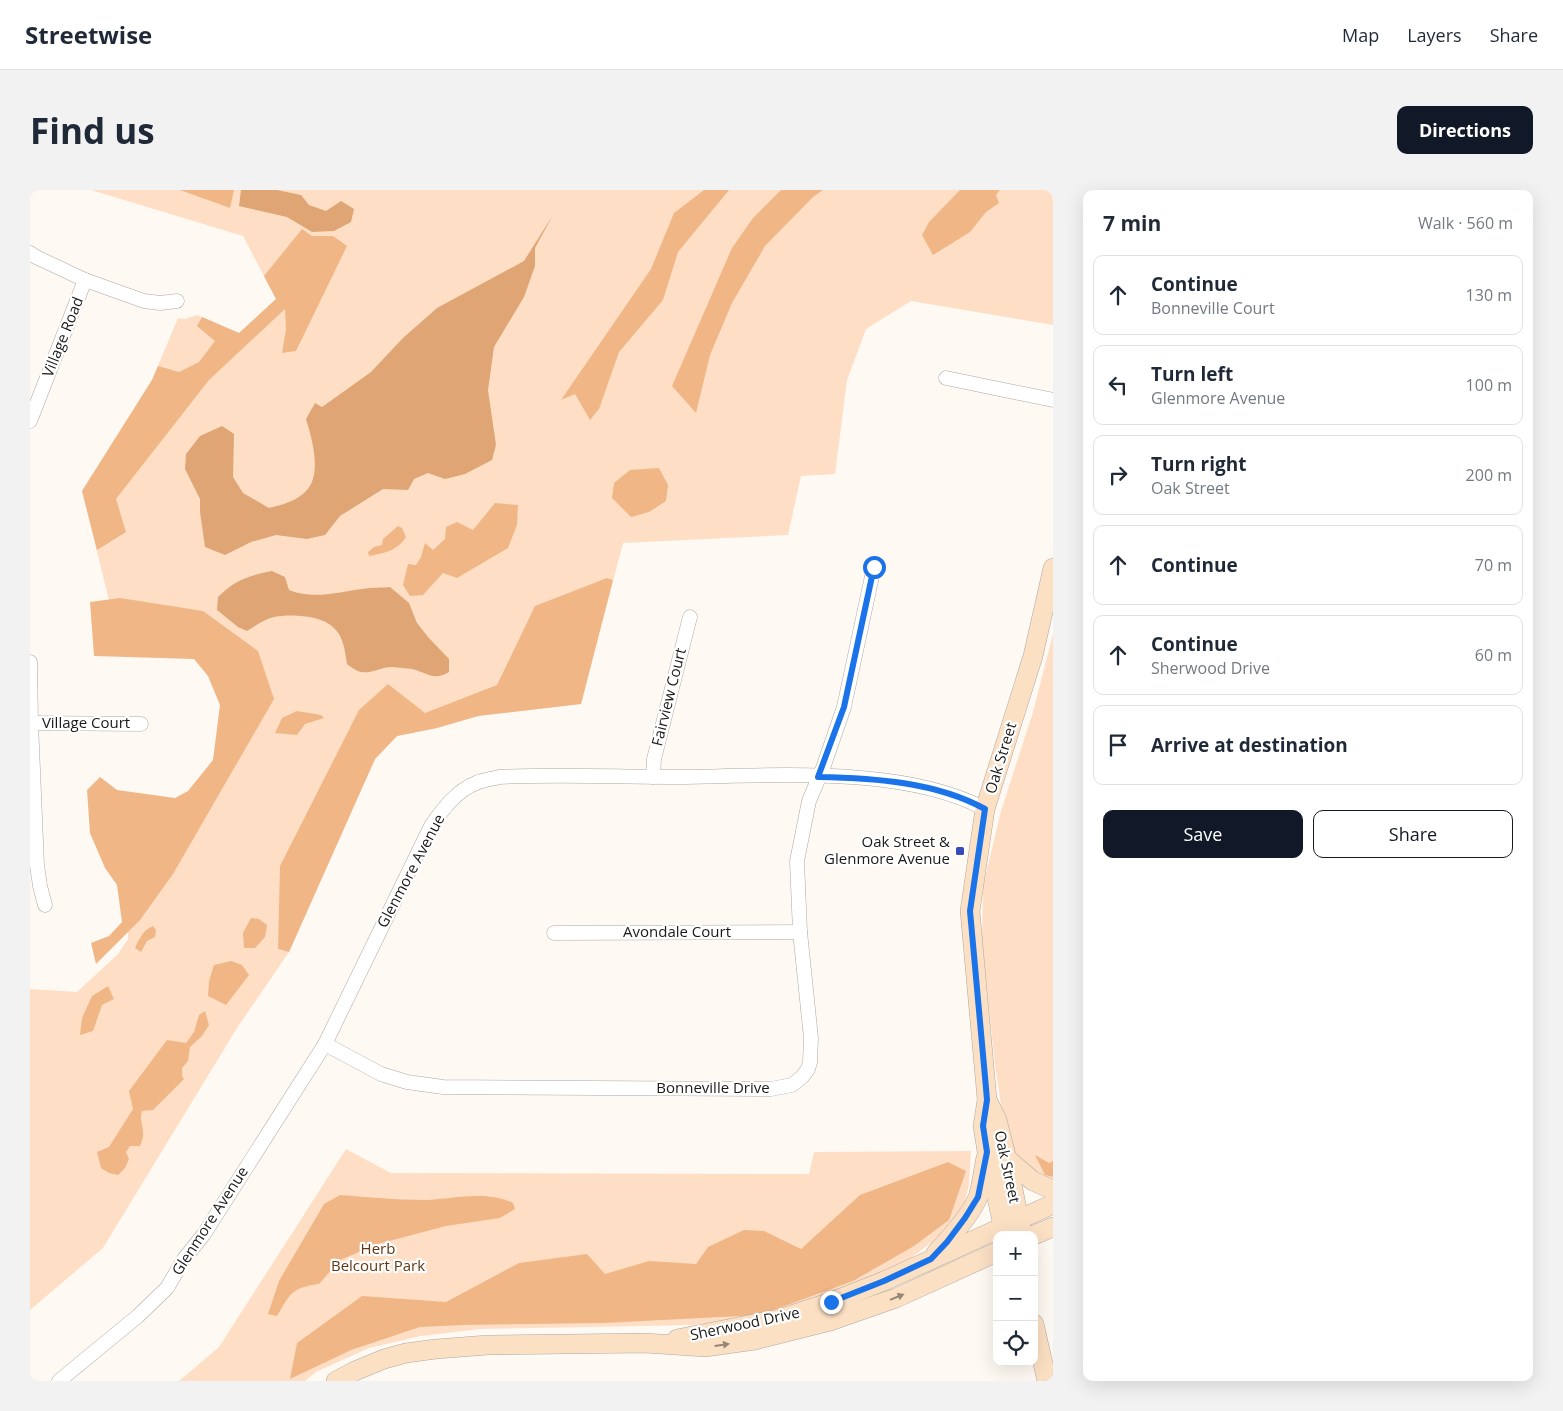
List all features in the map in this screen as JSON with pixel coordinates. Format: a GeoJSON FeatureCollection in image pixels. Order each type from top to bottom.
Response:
{"type":"FeatureCollection","features":[{"type":"Feature","properties":{"kind":"main road","name":"Oak Street"},"geometry":{"type":"LineString","coordinates":[[1012,1228],[987,1152],[983,1126],[987,1100],[970,911],[985,809],[1033,656],[1053,568]]}},
{"type":"Feature","properties":{"kind":"main road","name":"Oak Street"},"geometry":{"type":"LineString","coordinates":[[987,1100],[997,1120],[1007,1159],[1012,1228]]}},
{"type":"Feature","properties":{"kind":"main road"},"geometry":{"type":"LineString","coordinates":[[931,1259],[947,1242],[978,1197],[987,1152]]}},
{"type":"Feature","properties":{"kind":"main road"},"geometry":{"type":"LineString","coordinates":[[1007,1159],[1033,1181],[1053,1190]]}},
{"type":"Feature","properties":{"kind":"main road","name":"Sherwood Drive"},"geometry":{"type":"LineString","coordinates":[[656,1343],[779,1319],[831,1302],[884,1281],[931,1259],[1012,1228],[1053,1204]]}},
{"type":"Feature","properties":{"kind":"main road"},"geometry":{"type":"LineString","coordinates":[[1038,1233],[1053,1226]]}},
{"type":"Feature","properties":{"kind":"main road","name":"Sherwood Drive"},"geometry":{"type":"LineString","coordinates":[[336,1381],[384,1359],[436,1349],[488,1346],[656,1343],[705,1347],[755,1340],[820,1324],[896,1298],[993,1254]]}},
{"type":"Feature","properties":{"kind":"main road"},"geometry":{"type":"LineString","coordinates":[[1038,1342],[1047,1381]]}},
{"type":"Feature","properties":{"kind":"street","name":"Village Road"},"geometry":{"type":"LineString","coordinates":[[30,253],[86,280],[144,301],[160,304],[177,301]]}},
{"type":"Feature","properties":{"kind":"street","name":"Village Road"},"geometry":{"type":"LineString","coordinates":[[30,421],[86,280]]}},
{"type":"Feature","properties":{"kind":"street"},"geometry":{"type":"LineString","coordinates":[[946,378],[1053,400]]}},
{"type":"Feature","properties":{"kind":"street","name":"Bonneville Drive"},"geometry":{"type":"LineString","coordinates":[[325,1044],[381,1074],[407,1082],[443,1087],[772,1090],[792,1084],[802,1077],[808,1069],[810,1062],[811,1038],[800,932],[797,861],[809,801],[844,707],[874,567]]}},
{"type":"Feature","properties":{"kind":"street","name":"Fairview Court"},"geometry":{"type":"LineString","coordinates":[[653,777],[654,759],[690,617]]}},
{"type":"Feature","properties":{"kind":"street"},"geometry":{"type":"LineString","coordinates":[[30,662],[37,865],[45,905]]}},
{"type":"Feature","properties":{"kind":"street","name":"Village Court"},"geometry":{"type":"LineString","coordinates":[[31,723],[141,724]]}},
{"type":"Feature","properties":{"kind":"street","name":"Glenmore Avenue"},"geometry":{"type":"LineString","coordinates":[[59,1381],[138,1316],[167,1288],[184,1259],[204,1234],[325,1044],[431,826],[444,807],[458,793],[476,783],[499,777],[855,778],[897,782],[929,789],[973,802],[985,809]]}},
{"type":"Feature","properties":{"kind":"street","name":"Avondale Court"},"geometry":{"type":"LineString","coordinates":[[554,933],[800,932]]}},
{"type":"Feature","properties":{"kind":"green space"},"geometry":{"type":"Polygon","coordinates":[[[91,190],[1053,190],[1053,325],[911,301],[866,329],[847,380],[835,474],[801,476],[788,535],[623,543],[581,704],[478,716],[437,728],[397,736],[375,759],[289,952],[237,1028],[103,1248],[30,1310],[30,989],[77,992],[118,954],[128,939],[129,817],[204,814],[238,699],[199,653],[122,653],[82,491],[152,380],[178,318],[185,319],[197,315],[239,333],[276,299],[243,236],[91,190]]]}},
{"type":"Feature","properties":{"kind":"green space"},"geometry":{"type":"Polygon","coordinates":[[[1053,634],[1053,1181],[1024,1166],[1009,1144],[995,1065],[982,940],[983,886],[1001,811],[1033,712],[1053,634]]]}},
{"type":"Feature","properties":{"kind":"green space","name":"Herb Belcourt Park"},"geometry":{"type":"Polygon","coordinates":[[[346,1149],[391,1173],[809,1174],[814,1152],[971,1151],[969,1185],[961,1216],[947,1231],[912,1257],[883,1274],[831,1295],[760,1315],[694,1325],[480,1329],[421,1336],[369,1348],[316,1372],[305,1381],[179,1381],[219,1347],[346,1149]]]}},
{"type":"Feature","properties":{"kind":"shaded area"},"geometry":{"type":"Polygon","coordinates":[[[180,190],[234,190],[230,208],[180,190]]]}},
{"type":"Feature","properties":{"kind":"shaded area"},"geometry":{"type":"Polygon","coordinates":[[[241,190],[277,190],[301,195],[309,205],[326,211],[341,201],[354,209],[351,222],[334,231],[312,232],[287,217],[239,206],[241,190]]]}},
{"type":"Feature","properties":{"kind":"shaded area"},"geometry":{"type":"Polygon","coordinates":[[[704,190],[729,190],[678,252],[663,300],[619,352],[599,409],[590,420],[575,394],[561,400],[651,269],[674,213],[704,190]]]}},
{"type":"Feature","properties":{"kind":"shaded area"},"geometry":{"type":"Polygon","coordinates":[[[781,190],[823,190],[813,197],[765,246],[732,303],[710,355],[696,413],[672,386],[732,248],[753,218],[781,190]]]}},
{"type":"Feature","properties":{"kind":"shaded area"},"geometry":{"type":"Polygon","coordinates":[[[960,190],[1000,190],[996,195],[999,203],[986,212],[970,232],[933,255],[922,235],[929,222],[960,190]]]}},
{"type":"Feature","properties":{"kind":"shaded area"},"geometry":{"type":"Polygon","coordinates":[[[553,215],[535,248],[535,266],[524,297],[494,347],[488,390],[496,445],[492,460],[465,474],[445,479],[428,473],[414,479],[408,490],[383,489],[340,516],[325,535],[307,539],[276,535],[251,542],[225,555],[205,547],[200,499],[185,469],[186,454],[200,436],[222,426],[234,434],[233,477],[243,493],[269,508],[299,497],[312,483],[314,474],[314,455],[306,419],[315,403],[322,407],[371,372],[403,338],[437,308],[524,261],[553,215]]]}},
{"type":"Feature","properties":{"kind":"shaded area"},"geometry":{"type":"Polygon","coordinates":[[[302,229],[312,236],[333,236],[347,246],[296,351],[282,353],[286,329],[285,309],[209,380],[116,499],[126,532],[97,550],[82,491],[152,380],[158,366],[179,372],[199,362],[215,341],[197,326],[202,317],[239,333],[276,299],[264,276],[302,229]]]}},
{"type":"Feature","properties":{"kind":"shaded area"},"geometry":{"type":"Polygon","coordinates":[[[659,468],[668,485],[666,501],[649,512],[631,517],[612,498],[614,483],[630,470],[659,468]]]}},
{"type":"Feature","properties":{"kind":"shaded area"},"geometry":{"type":"Polygon","coordinates":[[[495,503],[518,505],[517,525],[508,548],[457,578],[443,573],[423,595],[410,596],[403,585],[408,564],[416,565],[421,557],[425,543],[433,550],[445,539],[446,527],[457,522],[473,530],[495,503]]]}},
{"type":"Feature","properties":{"kind":"shaded area"},"geometry":{"type":"Polygon","coordinates":[[[398,526],[402,528],[406,537],[402,542],[390,551],[369,556],[368,552],[374,547],[382,545],[383,539],[398,526]]]}},
{"type":"Feature","properties":{"kind":"shaded area"},"geometry":{"type":"Polygon","coordinates":[[[272,571],[285,577],[289,590],[298,593],[316,595],[366,588],[390,587],[409,603],[417,623],[449,659],[449,672],[436,676],[413,669],[392,667],[361,672],[347,664],[344,645],[340,636],[334,628],[322,620],[306,616],[274,617],[247,631],[238,627],[217,610],[218,597],[231,586],[249,577],[272,571]]]}},
{"type":"Feature","properties":{"kind":"shaded area"},"geometry":{"type":"Polygon","coordinates":[[[607,578],[613,580],[581,704],[478,716],[437,728],[397,736],[375,759],[289,952],[278,949],[280,866],[359,710],[388,684],[425,713],[497,685],[535,606],[607,578]]]}},
{"type":"Feature","properties":{"kind":"shaded area"},"geometry":{"type":"Polygon","coordinates":[[[120,598],[203,611],[258,651],[274,699],[173,874],[140,920],[96,964],[91,943],[109,936],[122,922],[117,885],[105,868],[90,833],[87,790],[100,777],[117,790],[175,798],[188,791],[213,760],[220,705],[208,676],[194,659],[94,656],[90,602],[120,598]]]}},
{"type":"Feature","properties":{"kind":"shaded area"},"geometry":{"type":"Polygon","coordinates":[[[297,711],[321,715],[324,718],[305,724],[297,735],[275,733],[282,718],[297,711]]]}},
{"type":"Feature","properties":{"kind":"shaded area"},"geometry":{"type":"Polygon","coordinates":[[[251,918],[259,919],[267,925],[265,937],[255,948],[244,948],[243,933],[251,918]]]}},
{"type":"Feature","properties":{"kind":"shaded area"},"geometry":{"type":"Polygon","coordinates":[[[153,926],[156,930],[155,937],[147,941],[141,952],[135,948],[144,932],[153,926]]]}},
{"type":"Feature","properties":{"kind":"shaded area"},"geometry":{"type":"Polygon","coordinates":[[[231,961],[242,965],[249,975],[226,1005],[208,996],[209,981],[214,965],[231,961]]]}},
{"type":"Feature","properties":{"kind":"shaded area"},"geometry":{"type":"Polygon","coordinates":[[[108,986],[114,999],[102,1005],[93,1031],[80,1035],[82,1018],[92,996],[108,986]]]}},
{"type":"Feature","properties":{"kind":"shaded area"},"geometry":{"type":"Polygon","coordinates":[[[205,1011],[209,1025],[202,1036],[190,1047],[188,1061],[182,1068],[184,1079],[153,1110],[142,1111],[143,1135],[140,1146],[130,1146],[126,1152],[129,1159],[125,1168],[118,1175],[109,1173],[101,1168],[97,1152],[109,1147],[133,1109],[129,1091],[167,1040],[186,1043],[194,1032],[199,1015],[205,1011]]]}},
{"type":"Feature","properties":{"kind":"shaded area"},"geometry":{"type":"Polygon","coordinates":[[[1035,1155],[1049,1163],[1053,1161],[1053,1177],[1045,1175],[1035,1155]]]}},
{"type":"Feature","properties":{"kind":"shaded area"},"geometry":{"type":"Polygon","coordinates":[[[948,1162],[966,1171],[949,1220],[914,1246],[853,1281],[760,1315],[604,1323],[420,1327],[351,1350],[290,1379],[297,1343],[362,1296],[446,1302],[519,1263],[587,1254],[605,1274],[649,1261],[696,1264],[708,1247],[744,1230],[764,1231],[801,1249],[860,1195],[948,1162]]]}},
{"type":"Feature","properties":{"kind":"shaded area"},"geometry":{"type":"Polygon","coordinates":[[[340,1195],[425,1200],[481,1196],[503,1199],[513,1203],[515,1209],[500,1218],[446,1226],[378,1244],[340,1260],[319,1284],[303,1287],[293,1293],[277,1316],[268,1314],[279,1281],[324,1204],[340,1195]]]}},
{"type":"Feature","properties":{"kind":"place","name":"Oak Street & Glenmore Avenue"},"geometry":{"type":"Point","coordinates":[960,851]}},
{"type":"Feature","properties":{"kind":"route"},"geometry":{"type":"LineString","coordinates":[[831,1302],[884,1281],[931,1259],[947,1242],[978,1197],[987,1152],[983,1126],[987,1100],[970,911],[985,809],[973,802],[897,782],[818,777],[823,768],[844,707],[874,567]]}}]}
